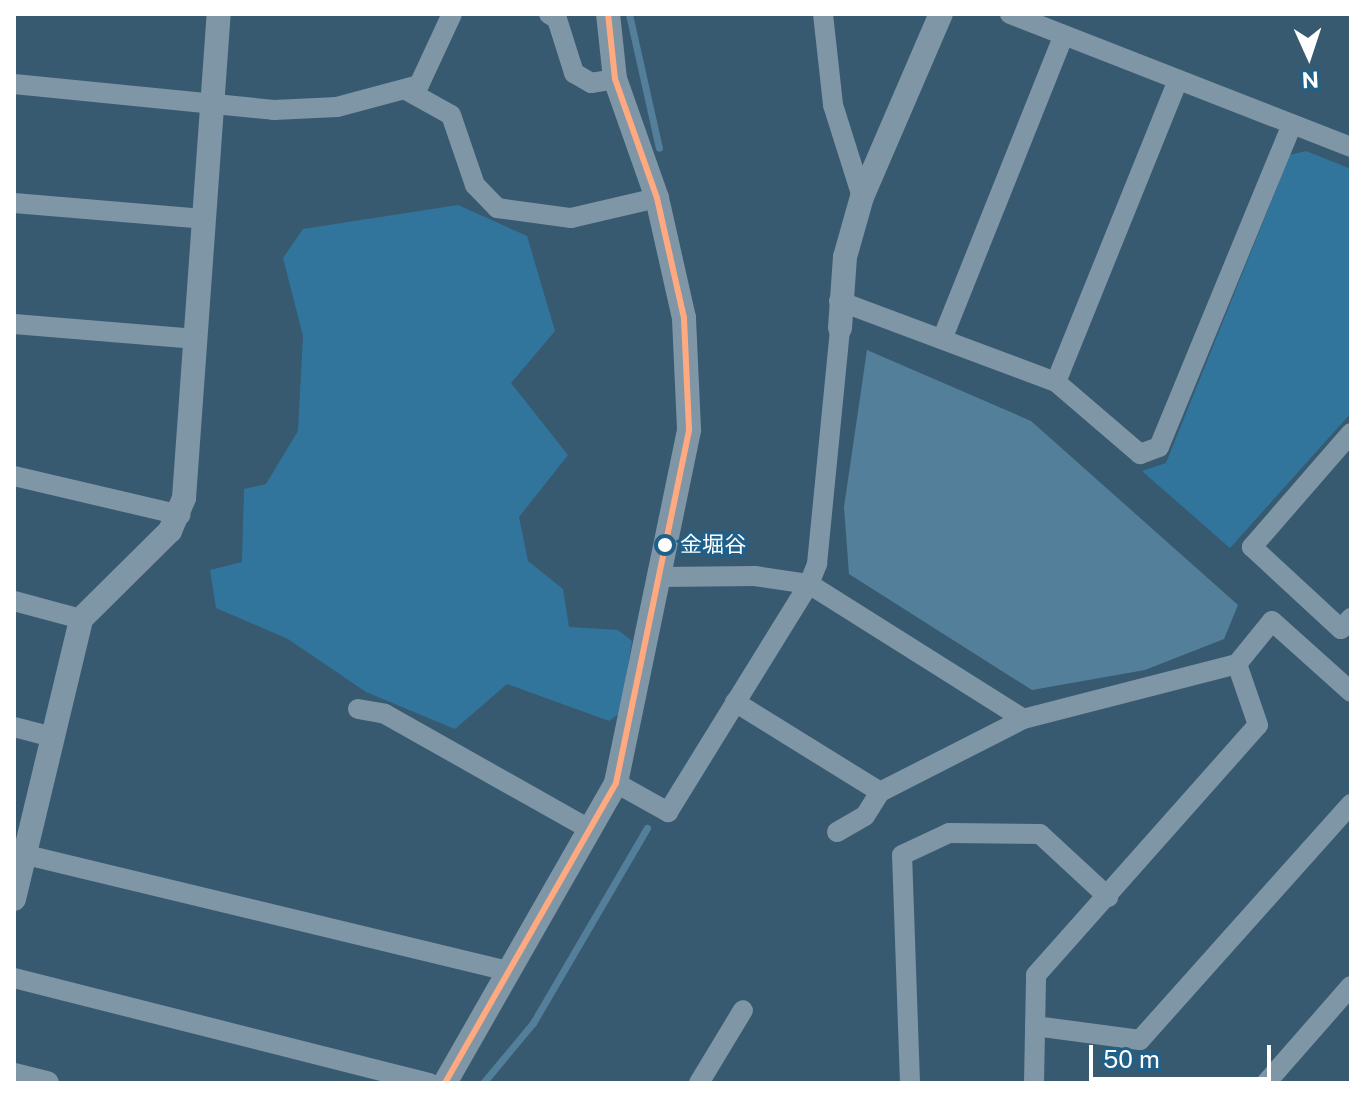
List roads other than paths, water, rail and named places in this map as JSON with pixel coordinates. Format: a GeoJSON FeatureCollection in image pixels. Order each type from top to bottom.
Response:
{"type":"FeatureCollection","features":[{"type":"Feature","properties":{"kind":"street"},"geometry":{"type":"LineString","coordinates":[[14,899],[19,853],[53,737],[81,619],[180,515],[219,14]]}},
{"type":"Feature","properties":{"kind":"street"},"geometry":{"type":"LineString","coordinates":[[14,84],[295,111],[419,85],[452,14]]}},
{"type":"Feature","properties":{"kind":"street"},"geometry":{"type":"LineString","coordinates":[[549,14],[557,19],[574,73],[591,83],[615,79]]}},
{"type":"Feature","properties":{"kind":"street"},"geometry":{"type":"LineString","coordinates":[[445,1083],[616,783],[662,577],[689,429],[690,371],[657,198],[615,79],[608,14]]}},
{"type":"Feature","properties":{"kind":"street"},"geometry":{"type":"LineString","coordinates":[[823,14],[833,105],[862,197]]}},
{"type":"Feature","properties":{"kind":"street"},"geometry":{"type":"LineString","coordinates":[[616,783],[668,812],[809,584],[817,564],[840,328],[839,301],[862,197],[941,14]]}},
{"type":"Feature","properties":{"kind":"street"},"geometry":{"type":"LineString","coordinates":[[1010,14],[1351,147]]}},
{"type":"Feature","properties":{"kind":"street"},"geometry":{"type":"LineString","coordinates":[[943,337],[1064,35]]}},
{"type":"Feature","properties":{"kind":"street"},"geometry":{"type":"LineString","coordinates":[[1056,382],[1178,80]]}},
{"type":"Feature","properties":{"kind":"street"},"geometry":{"type":"LineString","coordinates":[[406,90],[451,115],[475,185],[497,208],[571,218],[657,198]]}},
{"type":"Feature","properties":{"kind":"street"},"geometry":{"type":"LineString","coordinates":[[839,301],[943,337],[1056,382],[1140,454],[1159,447],[1292,124]]}},
{"type":"Feature","properties":{"kind":"street"},"geometry":{"type":"LineString","coordinates":[[14,203],[203,219]]}},
{"type":"Feature","properties":{"kind":"street"},"geometry":{"type":"LineString","coordinates":[[14,324],[196,339]]}},
{"type":"Feature","properties":{"kind":"street"},"geometry":{"type":"LineString","coordinates":[[1351,433],[1252,547],[1341,629],[1351,618]]}},
{"type":"Feature","properties":{"kind":"street"},"geometry":{"type":"LineString","coordinates":[[14,476],[180,515]]}},
{"type":"Feature","properties":{"kind":"street"},"geometry":{"type":"LineString","coordinates":[[662,577],[755,576],[809,584],[1023,719]]}},
{"type":"Feature","properties":{"kind":"street"},"geometry":{"type":"LineString","coordinates":[[14,601],[81,619]]}},
{"type":"Feature","properties":{"kind":"street"},"geometry":{"type":"LineString","coordinates":[[837,832],[865,816],[880,792],[1023,719],[1237,664],[1272,621],[1351,692]]}},
{"type":"Feature","properties":{"kind":"street"},"geometry":{"type":"LineString","coordinates":[[1034,1083],[1036,975],[1258,725],[1237,664]]}},
{"type":"Feature","properties":{"kind":"street"},"geometry":{"type":"LineString","coordinates":[[735,702],[880,792]]}},
{"type":"Feature","properties":{"kind":"street"},"geometry":{"type":"LineString","coordinates":[[358,709],[385,714],[589,829]]}},
{"type":"Feature","properties":{"kind":"street"},"geometry":{"type":"LineString","coordinates":[[14,727],[53,737]]}},
{"type":"Feature","properties":{"kind":"street"},"geometry":{"type":"LineString","coordinates":[[1035,1026],[1140,1040],[1351,804]]}},
{"type":"Feature","properties":{"kind":"street"},"geometry":{"type":"LineString","coordinates":[[910,1083],[902,855],[949,833],[1040,834],[1108,897]]}},
{"type":"Feature","properties":{"kind":"street"},"geometry":{"type":"LineString","coordinates":[[19,853],[508,971]]}},
{"type":"Feature","properties":{"kind":"street"},"geometry":{"type":"LineString","coordinates":[[14,978],[430,1083]]}},
{"type":"Feature","properties":{"kind":"street"},"geometry":{"type":"LineString","coordinates":[[1266,1083],[1351,986]]}},
{"type":"Feature","properties":{"kind":"street"},"geometry":{"type":"LineString","coordinates":[[699,1083],[743,1010]]}},
{"type":"Feature","properties":{"kind":"street"},"geometry":{"type":"LineString","coordinates":[[14,1075],[47,1083]]}},
{"type":"Feature","properties":{"kind":"waterway"},"geometry":{"type":"LineString","coordinates":[[629,14],[659,148]]}},
{"type":"Feature","properties":{"kind":"waterway"},"geometry":{"type":"LineString","coordinates":[[483,1083],[533,1023],[647,828]]}},
{"type":"Feature","properties":{"kind":"place","name":"金堀谷"},"geometry":{"type":"Point","coordinates":[665,545]}}]}
